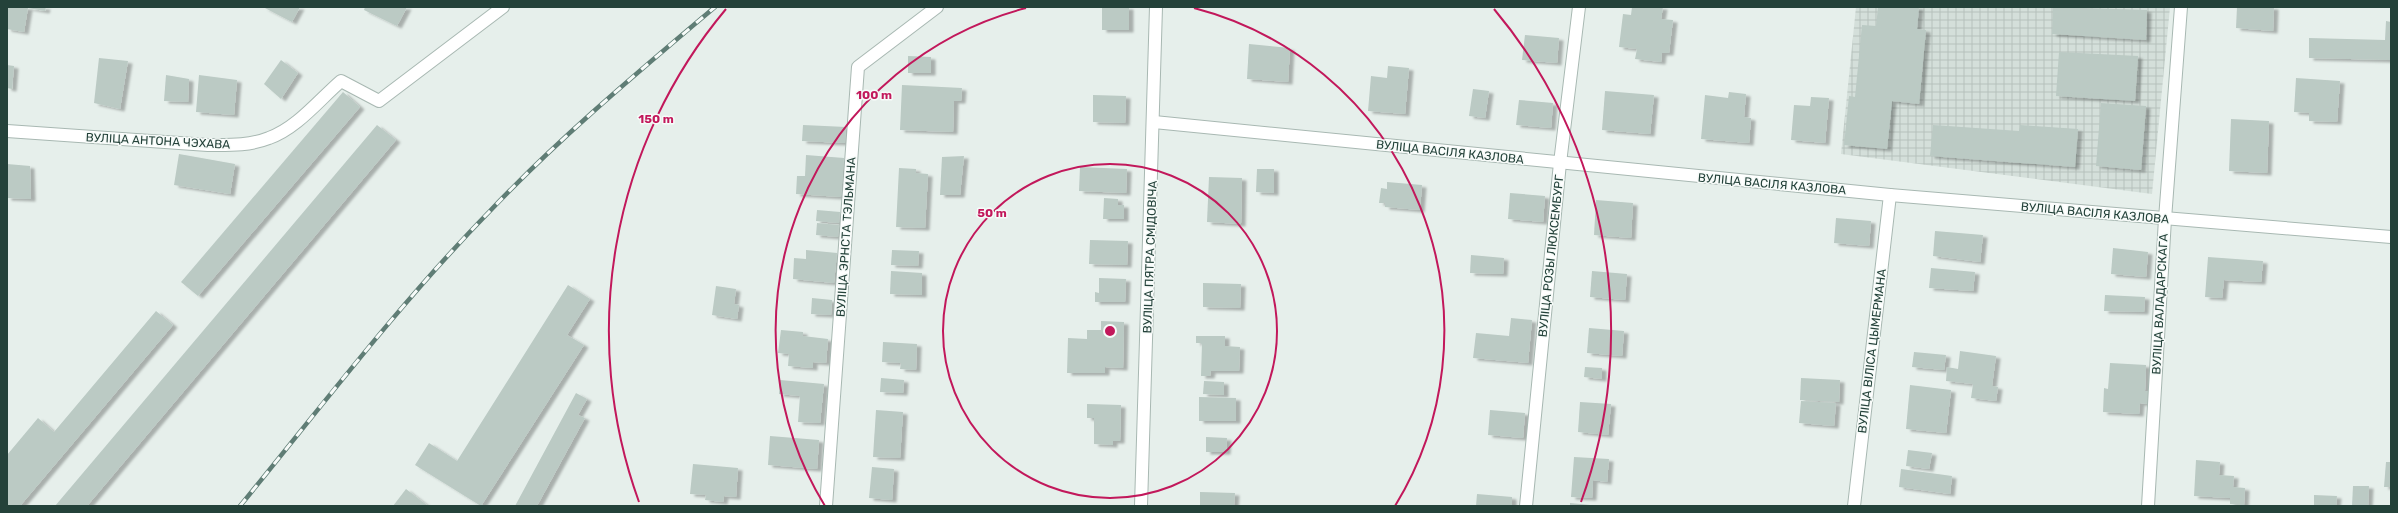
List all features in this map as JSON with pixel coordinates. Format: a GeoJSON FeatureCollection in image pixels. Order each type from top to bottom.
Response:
{"type":"FeatureCollection","features":[{"type":"Feature","properties":{"kind":"street","name":"ВУЛІЦА АНТОНА ЧЭХАВА"},"geometry":{"type":"LineString","coordinates":[[7,131],[237,146],[269,138],[289,126],[341,81],[378,101],[503,7]]}},
{"type":"Feature","properties":{"kind":"street","name":"ВУЛІЦА ЭРНСТА ТЭЛЬМАНА"},"geometry":{"type":"LineString","coordinates":[[826,506],[858,67],[937,7]]}},
{"type":"Feature","properties":{"kind":"street","name":"ВУЛІЦА ПЯТРА СМІДОВІЧА"},"geometry":{"type":"LineString","coordinates":[[1141,506],[1154,122],[1156,7]]}},
{"type":"Feature","properties":{"kind":"street","name":"ВУЛІЦА РОЗЫ ЛЮКСЕМБУРГ"},"geometry":{"type":"LineString","coordinates":[[1526,506],[1560,163],[1579,7]]}},
{"type":"Feature","properties":{"kind":"street","name":"ВУЛІЦА ВАЛАДАРСКАГА"},"geometry":{"type":"LineString","coordinates":[[2148,506],[2165,219],[2181,7]]}},
{"type":"Feature","properties":{"kind":"street","name":"ВУЛІЦА ВАСІЛЯ КАЗЛОВА"},"geometry":{"type":"LineString","coordinates":[[1154,122],[1890,195],[2391,237]]}},
{"type":"Feature","properties":{"kind":"street","name":"ВУЛІЦА ВІЛІСА ЦЫМЕРМАНА"},"geometry":{"type":"LineString","coordinates":[[1854,506],[1890,195]]}},
{"type":"Feature","properties":{"kind":"shaded area"},"geometry":{"type":"Polygon","coordinates":[[[1856,7],[2170,7],[2152,194],[1841,154],[1856,7]]]}},
{"type":"Feature","properties":{"kind":"building"},"geometry":{"type":"Polygon","coordinates":[[[7,7],[46,7],[45,11],[28,8],[24,32],[7,29],[7,7]]]}},
{"type":"Feature","properties":{"kind":"building"},"geometry":{"type":"Polygon","coordinates":[[[263,7],[300,7],[292,22],[263,7]]]}},
{"type":"Feature","properties":{"kind":"building"},"geometry":{"type":"Polygon","coordinates":[[[365,7],[407,7],[397,26],[364,10],[365,7]]]}},
{"type":"Feature","properties":{"kind":"building"},"geometry":{"type":"Polygon","coordinates":[[[1102,7],[1129,7],[1129,30],[1102,30],[1102,7]]]}},
{"type":"Feature","properties":{"kind":"building"},"geometry":{"type":"Polygon","coordinates":[[[1632,7],[1663,7],[1661,19],[1673,20],[1669,53],[1662,53],[1661,62],[1635,59],[1637,49],[1619,47],[1623,14],[1631,15],[1632,7]]]}},
{"type":"Feature","properties":{"kind":"building"},"geometry":{"type":"Polygon","coordinates":[[[1878,7],[1919,7],[1917,29],[1926,30],[1919,104],[1892,101],[1887,149],[1844,145],[1849,96],[1855,97],[1862,25],[1876,26],[1878,7]]]}},
{"type":"Feature","properties":{"kind":"building"},"geometry":{"type":"Polygon","coordinates":[[[2053,7],[2147,10],[2146,40],[2052,34],[2053,7]]]}},
{"type":"Feature","properties":{"kind":"building"},"geometry":{"type":"Polygon","coordinates":[[[2237,7],[2274,7],[2273,31],[2236,28],[2237,7]]]}},
{"type":"Feature","properties":{"kind":"building"},"geometry":{"type":"Polygon","coordinates":[[[2386,21],[2391,22],[2391,60],[2309,58],[2309,38],[2385,40],[2386,21]]]}},
{"type":"Feature","properties":{"kind":"building"},"geometry":{"type":"Polygon","coordinates":[[[1525,35],[1559,38],[1557,63],[1522,60],[1525,35]]]}},
{"type":"Feature","properties":{"kind":"building"},"geometry":{"type":"Polygon","coordinates":[[[1249,44],[1290,48],[1288,82],[1247,79],[1249,44]]]}},
{"type":"Feature","properties":{"kind":"building"},"geometry":{"type":"Polygon","coordinates":[[[2059,52],[2138,56],[2135,101],[2056,96],[2059,52]]]}},
{"type":"Feature","properties":{"kind":"building"},"geometry":{"type":"Polygon","coordinates":[[[908,56],[931,57],[931,73],[908,73],[908,56]]]}},
{"type":"Feature","properties":{"kind":"building"},"geometry":{"type":"Polygon","coordinates":[[[99,58],[128,61],[120,109],[94,103],[99,58]]]}},
{"type":"Feature","properties":{"kind":"building"},"geometry":{"type":"Polygon","coordinates":[[[281,60],[298,73],[281,99],[264,84],[281,60]]]}},
{"type":"Feature","properties":{"kind":"building"},"geometry":{"type":"Polygon","coordinates":[[[7,65],[14,66],[12,89],[7,88],[7,65]]]}},
{"type":"Feature","properties":{"kind":"building"},"geometry":{"type":"Polygon","coordinates":[[[1388,66],[1409,68],[1405,114],[1368,111],[1371,76],[1387,78],[1388,66]]]}},
{"type":"Feature","properties":{"kind":"building"},"geometry":{"type":"Polygon","coordinates":[[[166,75],[189,79],[188,102],[164,101],[166,75]]]}},
{"type":"Feature","properties":{"kind":"building"},"geometry":{"type":"Polygon","coordinates":[[[199,75],[237,80],[234,115],[196,112],[199,75]]]}},
{"type":"Feature","properties":{"kind":"building"},"geometry":{"type":"Polygon","coordinates":[[[2296,78],[2340,81],[2337,122],[2309,121],[2309,113],[2294,112],[2296,78]]]}},
{"type":"Feature","properties":{"kind":"building"},"geometry":{"type":"Polygon","coordinates":[[[902,85],[962,88],[961,101],[954,101],[953,132],[900,130],[902,85]]]}},
{"type":"Feature","properties":{"kind":"building"},"geometry":{"type":"Polygon","coordinates":[[[1473,89],[1489,91],[1485,118],[1469,116],[1473,89]]]}},
{"type":"Feature","properties":{"kind":"building"},"geometry":{"type":"Polygon","coordinates":[[[1605,91],[1654,95],[1650,134],[1602,130],[1605,91]]]}},
{"type":"Feature","properties":{"kind":"building"},"geometry":{"type":"Polygon","coordinates":[[[343,92],[360,107],[198,296],[181,282],[343,92]]]}},
{"type":"Feature","properties":{"kind":"building"},"geometry":{"type":"Polygon","coordinates":[[[1729,92],[1746,94],[1744,117],[1751,118],[1749,143],[1701,139],[1705,95],[1728,98],[1729,92]]]}},
{"type":"Feature","properties":{"kind":"building"},"geometry":{"type":"Polygon","coordinates":[[[1093,95],[1126,96],[1125,123],[1093,122],[1093,95]]]}},
{"type":"Feature","properties":{"kind":"building"},"geometry":{"type":"Polygon","coordinates":[[[1811,97],[1829,98],[1825,143],[1791,140],[1794,105],[1810,106],[1811,97]]]}},
{"type":"Feature","properties":{"kind":"building"},"geometry":{"type":"Polygon","coordinates":[[[1519,100],[1553,103],[1551,128],[1516,125],[1519,100]]]}},
{"type":"Feature","properties":{"kind":"building"},"geometry":{"type":"Polygon","coordinates":[[[2101,103],[2146,106],[2141,170],[2096,166],[2101,103]]]}},
{"type":"Feature","properties":{"kind":"building"},"geometry":{"type":"Polygon","coordinates":[[[2231,119],[2269,121],[2267,173],[2229,171],[2231,119]]]}},
{"type":"Feature","properties":{"kind":"building"},"geometry":{"type":"Polygon","coordinates":[[[377,125],[396,140],[87,506],[55,506],[377,125]]]}},
{"type":"Feature","properties":{"kind":"building"},"geometry":{"type":"Polygon","coordinates":[[[803,125],[846,127],[845,143],[802,141],[803,125]]]}},
{"type":"Feature","properties":{"kind":"building"},"geometry":{"type":"Polygon","coordinates":[[[1933,125],[2019,131],[2020,125],[2078,129],[2075,167],[1930,156],[1933,125]]]}},
{"type":"Feature","properties":{"kind":"building"},"geometry":{"type":"Polygon","coordinates":[[[179,154],[235,164],[230,194],[174,185],[179,154]]]}},
{"type":"Feature","properties":{"kind":"building"},"geometry":{"type":"Polygon","coordinates":[[[806,155],[844,158],[841,197],[796,194],[797,176],[805,176],[806,155]]]}},
{"type":"Feature","properties":{"kind":"building"},"geometry":{"type":"Polygon","coordinates":[[[964,156],[960,195],[940,195],[942,157],[964,156]]]}},
{"type":"Feature","properties":{"kind":"building"},"geometry":{"type":"Polygon","coordinates":[[[7,164],[30,166],[31,199],[7,198],[7,164]]]}},
{"type":"Feature","properties":{"kind":"building"},"geometry":{"type":"Polygon","coordinates":[[[1080,167],[1127,169],[1126,193],[1079,191],[1080,167]]]}},
{"type":"Feature","properties":{"kind":"building"},"geometry":{"type":"Polygon","coordinates":[[[899,168],[916,169],[916,173],[928,174],[925,228],[896,227],[899,168]]]}},
{"type":"Feature","properties":{"kind":"building"},"geometry":{"type":"Polygon","coordinates":[[[1257,169],[1274,169],[1274,193],[1256,192],[1257,169]]]}},
{"type":"Feature","properties":{"kind":"building"},"geometry":{"type":"Polygon","coordinates":[[[1209,177],[1242,178],[1241,224],[1207,222],[1209,177]]]}},
{"type":"Feature","properties":{"kind":"building"},"geometry":{"type":"Polygon","coordinates":[[[1387,182],[1422,185],[1420,210],[1385,207],[1385,203],[1379,203],[1381,188],[1387,189],[1387,182]]]}},
{"type":"Feature","properties":{"kind":"building"},"geometry":{"type":"Polygon","coordinates":[[[1510,193],[1545,196],[1543,222],[1508,219],[1510,193]]]}},
{"type":"Feature","properties":{"kind":"building"},"geometry":{"type":"Polygon","coordinates":[[[1104,198],[1118,199],[1118,205],[1124,205],[1124,219],[1103,219],[1104,198]]]}},
{"type":"Feature","properties":{"kind":"building"},"geometry":{"type":"Polygon","coordinates":[[[1596,200],[1633,203],[1631,238],[1594,235],[1596,200]]]}},
{"type":"Feature","properties":{"kind":"building"},"geometry":{"type":"Polygon","coordinates":[[[817,210],[840,212],[839,223],[816,221],[817,210]]]}},
{"type":"Feature","properties":{"kind":"building"},"geometry":{"type":"Polygon","coordinates":[[[1836,218],[1871,221],[1869,246],[1834,243],[1836,218]]]}},
{"type":"Feature","properties":{"kind":"building"},"geometry":{"type":"Polygon","coordinates":[[[817,223],[839,225],[838,237],[816,235],[817,223]]]}},
{"type":"Feature","properties":{"kind":"building"},"geometry":{"type":"Polygon","coordinates":[[[1935,231],[1983,235],[1980,262],[1933,256],[1935,231]]]}},
{"type":"Feature","properties":{"kind":"building"},"geometry":{"type":"Polygon","coordinates":[[[1090,240],[1128,241],[1127,265],[1089,264],[1090,240]]]}},
{"type":"Feature","properties":{"kind":"building"},"geometry":{"type":"Polygon","coordinates":[[[2113,248],[2148,252],[2146,277],[2111,274],[2113,248]]]}},
{"type":"Feature","properties":{"kind":"building"},"geometry":{"type":"Polygon","coordinates":[[[806,250],[837,253],[834,283],[793,279],[794,258],[806,259],[806,250]]]}},
{"type":"Feature","properties":{"kind":"building"},"geometry":{"type":"Polygon","coordinates":[[[892,250],[919,251],[918,266],[891,265],[892,250]]]}},
{"type":"Feature","properties":{"kind":"building"},"geometry":{"type":"Polygon","coordinates":[[[1471,255],[1504,258],[1503,274],[1470,273],[1471,255]]]}},
{"type":"Feature","properties":{"kind":"building"},"geometry":{"type":"Polygon","coordinates":[[[2208,257],[2263,261],[2261,282],[2224,280],[2222,298],[2205,297],[2208,257]]]}},
{"type":"Feature","properties":{"kind":"building"},"geometry":{"type":"Polygon","coordinates":[[[1931,268],[1975,272],[1973,291],[1929,288],[1931,268]]]}},
{"type":"Feature","properties":{"kind":"building"},"geometry":{"type":"Polygon","coordinates":[[[891,271],[922,273],[922,295],[890,294],[891,271]]]}},
{"type":"Feature","properties":{"kind":"building"},"geometry":{"type":"Polygon","coordinates":[[[1592,271],[1627,274],[1625,300],[1590,297],[1592,271]]]}},
{"type":"Feature","properties":{"kind":"building"},"geometry":{"type":"Polygon","coordinates":[[[1099,278],[1126,279],[1125,302],[1095,302],[1095,292],[1099,293],[1099,278]]]}},
{"type":"Feature","properties":{"kind":"building"},"geometry":{"type":"Polygon","coordinates":[[[1203,283],[1241,284],[1240,308],[1203,307],[1203,283]]]}},
{"type":"Feature","properties":{"kind":"building"},"geometry":{"type":"Polygon","coordinates":[[[568,285],[590,299],[567,335],[584,345],[481,506],[415,465],[429,443],[457,461],[568,285]]]}},
{"type":"Feature","properties":{"kind":"building"},"geometry":{"type":"Polygon","coordinates":[[[716,286],[736,289],[734,304],[739,305],[737,319],[712,315],[716,286]]]}},
{"type":"Feature","properties":{"kind":"building"},"geometry":{"type":"Polygon","coordinates":[[[2105,295],[2145,297],[2144,312],[2104,311],[2105,295]]]}},
{"type":"Feature","properties":{"kind":"building"},"geometry":{"type":"Polygon","coordinates":[[[812,298],[832,300],[831,315],[811,314],[812,298]]]}},
{"type":"Feature","properties":{"kind":"building"},"geometry":{"type":"Polygon","coordinates":[[[156,311],[173,325],[20,506],[7,506],[7,455],[38,418],[54,432],[156,311]]]}},
{"type":"Feature","properties":{"kind":"building"},"geometry":{"type":"Polygon","coordinates":[[[1511,318],[1532,320],[1528,363],[1473,358],[1476,333],[1509,336],[1511,318]]]}},
{"type":"Feature","properties":{"kind":"building"},"geometry":{"type":"Polygon","coordinates":[[[1101,321],[1124,322],[1123,368],[1105,367],[1105,373],[1067,373],[1068,338],[1087,339],[1087,330],[1101,330],[1101,321]]]}},
{"type":"Feature","properties":{"kind":"building"},"geometry":{"type":"Polygon","coordinates":[[[1589,328],[1624,331],[1622,356],[1587,353],[1589,328]]]}},
{"type":"Feature","properties":{"kind":"building"},"geometry":{"type":"Polygon","coordinates":[[[781,330],[803,332],[803,336],[828,339],[826,363],[813,362],[813,368],[788,366],[789,354],[778,353],[781,330]]]}},
{"type":"Feature","properties":{"kind":"building"},"geometry":{"type":"Polygon","coordinates":[[[1196,336],[1225,336],[1225,346],[1240,347],[1239,371],[1211,371],[1210,376],[1201,376],[1202,343],[1196,343],[1196,336]]]}},
{"type":"Feature","properties":{"kind":"building"},"geometry":{"type":"Polygon","coordinates":[[[883,342],[917,344],[916,370],[900,369],[901,363],[882,362],[883,342]]]}},
{"type":"Feature","properties":{"kind":"building"},"geometry":{"type":"Polygon","coordinates":[[[1960,351],[1996,356],[1992,386],[1998,387],[1996,401],[1971,398],[1973,384],[1946,381],[1947,367],[1958,369],[1960,351]]]}},
{"type":"Feature","properties":{"kind":"building"},"geometry":{"type":"Polygon","coordinates":[[[1914,352],[1946,355],[1944,370],[1912,367],[1914,352]]]}},
{"type":"Feature","properties":{"kind":"building"},"geometry":{"type":"Polygon","coordinates":[[[2110,363],[2146,365],[2145,391],[2148,391],[2148,404],[2140,403],[2139,414],[2103,412],[2104,388],[2108,389],[2110,363]]]}},
{"type":"Feature","properties":{"kind":"building"},"geometry":{"type":"Polygon","coordinates":[[[1585,367],[1602,368],[1602,379],[1584,377],[1585,367]]]}},
{"type":"Feature","properties":{"kind":"building"},"geometry":{"type":"Polygon","coordinates":[[[881,378],[904,380],[903,393],[880,392],[881,378]]]}},
{"type":"Feature","properties":{"kind":"building"},"geometry":{"type":"Polygon","coordinates":[[[1801,378],[1840,380],[1839,402],[1800,400],[1801,378]]]}},
{"type":"Feature","properties":{"kind":"building"},"geometry":{"type":"Polygon","coordinates":[[[780,380],[824,384],[820,423],[798,422],[800,396],[779,394],[780,380]]]}},
{"type":"Feature","properties":{"kind":"building"},"geometry":{"type":"Polygon","coordinates":[[[1204,381],[1224,382],[1224,395],[1203,394],[1204,381]]]}},
{"type":"Feature","properties":{"kind":"building"},"geometry":{"type":"Polygon","coordinates":[[[1910,385],[1951,390],[1946,433],[1906,429],[1910,385]]]}},
{"type":"Feature","properties":{"kind":"building"},"geometry":{"type":"Polygon","coordinates":[[[576,393],[587,399],[578,415],[585,418],[537,506],[515,506],[576,393]]]}},
{"type":"Feature","properties":{"kind":"building"},"geometry":{"type":"Polygon","coordinates":[[[1199,397],[1236,398],[1236,421],[1199,421],[1199,397]]]}},
{"type":"Feature","properties":{"kind":"building"},"geometry":{"type":"Polygon","coordinates":[[[1801,401],[1836,403],[1834,426],[1799,423],[1801,401]]]}},
{"type":"Feature","properties":{"kind":"building"},"geometry":{"type":"Polygon","coordinates":[[[1580,402],[1611,404],[1608,435],[1578,432],[1580,402]]]}},
{"type":"Feature","properties":{"kind":"building"},"geometry":{"type":"Polygon","coordinates":[[[1087,404],[1121,405],[1120,441],[1113,441],[1113,445],[1094,444],[1094,418],[1087,418],[1087,404]]]}},
{"type":"Feature","properties":{"kind":"building"},"geometry":{"type":"Polygon","coordinates":[[[876,410],[903,412],[900,458],[873,457],[876,410]]]}},
{"type":"Feature","properties":{"kind":"building"},"geometry":{"type":"Polygon","coordinates":[[[1490,410],[1525,413],[1523,438],[1488,435],[1490,410]]]}},
{"type":"Feature","properties":{"kind":"building"},"geometry":{"type":"Polygon","coordinates":[[[770,436],[819,440],[817,469],[768,465],[770,436]]]}},
{"type":"Feature","properties":{"kind":"building"},"geometry":{"type":"Polygon","coordinates":[[[1206,437],[1227,438],[1226,452],[1206,452],[1206,437]]]}},
{"type":"Feature","properties":{"kind":"building"},"geometry":{"type":"Polygon","coordinates":[[[1908,450],[1932,453],[1929,469],[1906,466],[1908,450]]]}},
{"type":"Feature","properties":{"kind":"building"},"geometry":{"type":"Polygon","coordinates":[[[1574,457],[1609,459],[1607,482],[1593,480],[1592,498],[1571,497],[1574,457]]]}},
{"type":"Feature","properties":{"kind":"building"},"geometry":{"type":"Polygon","coordinates":[[[2196,460],[2220,462],[2219,475],[2234,476],[2233,487],[2245,488],[2244,505],[2230,504],[2230,498],[2194,496],[2196,460]]]}},
{"type":"Feature","properties":{"kind":"building"},"geometry":{"type":"Polygon","coordinates":[[[2386,462],[2391,462],[2391,487],[2384,487],[2386,462]]]}},
{"type":"Feature","properties":{"kind":"building"},"geometry":{"type":"Polygon","coordinates":[[[693,464],[738,468],[736,497],[724,496],[723,502],[705,500],[706,495],[690,494],[693,464]]]}},
{"type":"Feature","properties":{"kind":"building"},"geometry":{"type":"Polygon","coordinates":[[[872,467],[894,469],[892,500],[869,498],[872,467]]]}},
{"type":"Feature","properties":{"kind":"building"},"geometry":{"type":"Polygon","coordinates":[[[1901,469],[1952,476],[1950,494],[1899,487],[1901,469]]]}},
{"type":"Feature","properties":{"kind":"building"},"geometry":{"type":"Polygon","coordinates":[[[2353,486],[2369,486],[2368,506],[2352,506],[2353,486]]]}},
{"type":"Feature","properties":{"kind":"building"},"geometry":{"type":"Polygon","coordinates":[[[406,489],[428,506],[393,506],[406,489]]]}},
{"type":"Feature","properties":{"kind":"building"},"geometry":{"type":"Polygon","coordinates":[[[1200,492],[1235,493],[1234,506],[1200,506],[1200,492]]]}},
{"type":"Feature","properties":{"kind":"building"},"geometry":{"type":"Polygon","coordinates":[[[1477,494],[1512,497],[1512,506],[1476,506],[1477,494]]]}},
{"type":"Feature","properties":{"kind":"building"},"geometry":{"type":"Polygon","coordinates":[[[2314,495],[2337,496],[2336,506],[2314,506],[2314,495]]]}},
{"type":"Feature","properties":{"kind":"building"},"geometry":{"type":"Polygon","coordinates":[[[1570,503],[1590,505],[1590,506],[1570,506],[1570,503]]]}},
{"type":"Feature","properties":{"kind":"railway"},"geometry":{"type":"LineString","coordinates":[[240,506],[392,319],[489,212],[571,132],[715,7]]}}]}
